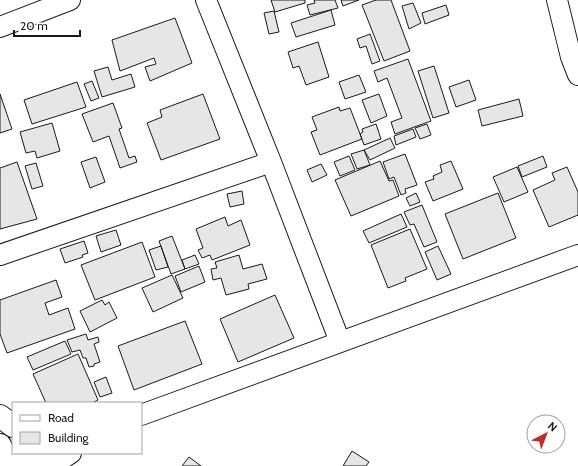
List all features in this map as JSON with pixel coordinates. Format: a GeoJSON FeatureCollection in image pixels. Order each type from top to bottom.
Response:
{"type":"FeatureCollection","features":[{"type":"Feature","properties":{"kind":"main road"},"geometry":{"type":"LineString","coordinates":[[0,416],[12,425]]}},
{"type":"Feature","properties":{"kind":"main road"},"geometry":{"type":"LineString","coordinates":[[0,445],[9,466]]}},
{"type":"Feature","properties":{"kind":"main road"},"geometry":{"type":"LineString","coordinates":[[15,466],[21,460],[61,458]]}},
{"type":"Feature","properties":{"kind":"street"},"geometry":{"type":"LineString","coordinates":[[0,27],[70,0]]}},
{"type":"Feature","properties":{"kind":"street"},"geometry":{"type":"LineString","coordinates":[[206,0],[271,162],[340,342]]}},
{"type":"Feature","properties":{"kind":"street"},"geometry":{"type":"LineString","coordinates":[[557,0],[571,57],[578,75]]}},
{"type":"Feature","properties":{"kind":"street"},"geometry":{"type":"LineString","coordinates":[[0,255],[271,162]]}},
{"type":"Feature","properties":{"kind":"street"},"geometry":{"type":"LineString","coordinates":[[142,415],[578,255]]}},
{"type":"Feature","properties":{"kind":"building"},"geometry":{"type":"Polygon","coordinates":[[[271,0],[305,0],[305,3],[275,12],[271,0]]]}},
{"type":"Feature","properties":{"kind":"building"},"geometry":{"type":"Polygon","coordinates":[[[314,0],[335,0],[338,8],[310,15],[307,5],[315,3],[314,0]]]}},
{"type":"Feature","properties":{"kind":"building"},"geometry":{"type":"Polygon","coordinates":[[[341,0],[359,0],[343,6],[341,0]]]}},
{"type":"Feature","properties":{"kind":"building"},"geometry":{"type":"Polygon","coordinates":[[[376,0],[391,0],[410,51],[384,61],[362,5],[376,0]]]}},
{"type":"Feature","properties":{"kind":"building"},"geometry":{"type":"Polygon","coordinates":[[[413,3],[421,23],[409,29],[402,6],[413,3]]]}},
{"type":"Feature","properties":{"kind":"building"},"geometry":{"type":"Polygon","coordinates":[[[446,5],[449,15],[425,24],[422,13],[446,5]]]}},
{"type":"Feature","properties":{"kind":"building"},"geometry":{"type":"Polygon","coordinates":[[[331,10],[335,25],[296,37],[291,23],[331,10]]]}},
{"type":"Feature","properties":{"kind":"building"},"geometry":{"type":"Polygon","coordinates":[[[274,11],[279,32],[269,34],[264,13],[274,11]]]}},
{"type":"Feature","properties":{"kind":"building"},"geometry":{"type":"Polygon","coordinates":[[[175,18],[192,63],[150,81],[145,67],[156,64],[154,58],[120,71],[112,40],[175,18]]]}},
{"type":"Feature","properties":{"kind":"building"},"geometry":{"type":"Polygon","coordinates":[[[370,34],[380,61],[372,64],[366,46],[360,48],[357,39],[370,34]]]}},
{"type":"Feature","properties":{"kind":"building"},"geometry":{"type":"Polygon","coordinates":[[[318,42],[329,77],[306,85],[299,66],[293,68],[288,52],[318,42]]]}},
{"type":"Feature","properties":{"kind":"building"},"geometry":{"type":"Polygon","coordinates":[[[408,59],[431,121],[395,134],[391,122],[402,118],[387,78],[378,82],[374,71],[408,59]]]}},
{"type":"Feature","properties":{"kind":"building"},"geometry":{"type":"Polygon","coordinates":[[[434,66],[449,113],[433,118],[418,71],[434,66]]]}},
{"type":"Feature","properties":{"kind":"building"},"geometry":{"type":"Polygon","coordinates":[[[108,67],[112,80],[131,74],[135,87],[102,97],[94,71],[108,67]]]}},
{"type":"Feature","properties":{"kind":"building"},"geometry":{"type":"Polygon","coordinates":[[[359,75],[366,92],[345,99],[339,82],[359,75]]]}},
{"type":"Feature","properties":{"kind":"building"},"geometry":{"type":"Polygon","coordinates":[[[469,80],[476,100],[456,107],[449,87],[469,80]]]}},
{"type":"Feature","properties":{"kind":"building"},"geometry":{"type":"Polygon","coordinates":[[[92,81],[99,98],[91,101],[84,84],[92,81]]]}},
{"type":"Feature","properties":{"kind":"building"},"geometry":{"type":"Polygon","coordinates":[[[77,82],[86,107],[32,124],[24,100],[77,82]]]}},
{"type":"Feature","properties":{"kind":"building"},"geometry":{"type":"Polygon","coordinates":[[[0,94],[12,129],[0,133],[0,94]]]}},
{"type":"Feature","properties":{"kind":"building"},"geometry":{"type":"Polygon","coordinates":[[[203,94],[220,139],[161,160],[147,123],[162,117],[160,110],[203,94]]]}},
{"type":"Feature","properties":{"kind":"building"},"geometry":{"type":"Polygon","coordinates":[[[379,94],[387,116],[371,123],[362,100],[379,94]]]}},
{"type":"Feature","properties":{"kind":"building"},"geometry":{"type":"Polygon","coordinates":[[[519,99],[523,116],[482,126],[478,110],[519,99]]]}},
{"type":"Feature","properties":{"kind":"building"},"geometry":{"type":"Polygon","coordinates":[[[113,103],[122,128],[119,129],[129,158],[135,156],[137,162],[120,168],[109,136],[93,142],[82,114],[113,103]]]}},
{"type":"Feature","properties":{"kind":"building"},"geometry":{"type":"Polygon","coordinates":[[[339,107],[340,111],[350,108],[362,139],[320,155],[311,132],[317,130],[312,117],[339,107]]]}},
{"type":"Feature","properties":{"kind":"building"},"geometry":{"type":"Polygon","coordinates":[[[52,123],[60,151],[37,158],[35,151],[26,153],[20,132],[52,123]]]}},
{"type":"Feature","properties":{"kind":"building"},"geometry":{"type":"Polygon","coordinates":[[[376,124],[381,139],[364,145],[360,134],[363,132],[362,129],[376,124]]]}},
{"type":"Feature","properties":{"kind":"building"},"geometry":{"type":"Polygon","coordinates":[[[427,124],[431,135],[420,139],[415,128],[427,124]]]}},
{"type":"Feature","properties":{"kind":"building"},"geometry":{"type":"Polygon","coordinates":[[[413,129],[416,137],[396,145],[394,136],[413,129]]]}},
{"type":"Feature","properties":{"kind":"building"},"geometry":{"type":"Polygon","coordinates":[[[390,138],[395,148],[370,160],[364,150],[390,138]]]}},
{"type":"Feature","properties":{"kind":"building"},"geometry":{"type":"Polygon","coordinates":[[[364,150],[370,165],[357,169],[351,154],[364,150]]]}},
{"type":"Feature","properties":{"kind":"building"},"geometry":{"type":"Polygon","coordinates":[[[405,154],[417,185],[405,189],[406,193],[401,195],[394,177],[389,179],[383,162],[405,154]]]}},
{"type":"Feature","properties":{"kind":"building"},"geometry":{"type":"Polygon","coordinates":[[[349,156],[355,170],[340,176],[334,162],[349,156]]]}},
{"type":"Feature","properties":{"kind":"building"},"geometry":{"type":"Polygon","coordinates":[[[543,156],[547,167],[522,177],[518,166],[543,156]]]}},
{"type":"Feature","properties":{"kind":"building"},"geometry":{"type":"Polygon","coordinates":[[[96,157],[105,182],[90,188],[81,162],[96,157]]]}},
{"type":"Feature","properties":{"kind":"building"},"geometry":{"type":"Polygon","coordinates":[[[380,161],[389,181],[393,180],[399,196],[351,216],[335,180],[380,161]]]}},
{"type":"Feature","properties":{"kind":"building"},"geometry":{"type":"Polygon","coordinates":[[[451,161],[463,189],[433,201],[425,182],[434,179],[433,176],[442,172],[440,165],[451,161]]]}},
{"type":"Feature","properties":{"kind":"building"},"geometry":{"type":"Polygon","coordinates":[[[17,162],[37,219],[0,229],[0,168],[17,162]]]}},
{"type":"Feature","properties":{"kind":"building"},"geometry":{"type":"Polygon","coordinates":[[[36,163],[43,186],[32,189],[25,166],[36,163]]]}},
{"type":"Feature","properties":{"kind":"building"},"geometry":{"type":"Polygon","coordinates":[[[321,164],[327,175],[312,182],[307,170],[321,164]]]}},
{"type":"Feature","properties":{"kind":"building"},"geometry":{"type":"Polygon","coordinates":[[[517,167],[528,192],[504,202],[493,177],[517,167]]]}},
{"type":"Feature","properties":{"kind":"building"},"geometry":{"type":"Polygon","coordinates":[[[567,167],[578,192],[578,215],[549,227],[533,190],[555,180],[552,173],[567,167]]]}},
{"type":"Feature","properties":{"kind":"building"},"geometry":{"type":"Polygon","coordinates":[[[242,191],[244,204],[230,207],[227,194],[242,191]]]}},
{"type":"Feature","properties":{"kind":"building"},"geometry":{"type":"Polygon","coordinates":[[[416,193],[420,202],[410,206],[406,198],[416,193]]]}},
{"type":"Feature","properties":{"kind":"building"},"geometry":{"type":"Polygon","coordinates":[[[498,193],[516,238],[463,259],[445,214],[498,193]]]}},
{"type":"Feature","properties":{"kind":"building"},"geometry":{"type":"Polygon","coordinates":[[[422,205],[437,242],[424,247],[414,224],[410,225],[404,212],[422,205]]]}},
{"type":"Feature","properties":{"kind":"building"},"geometry":{"type":"Polygon","coordinates":[[[401,214],[407,227],[369,243],[363,231],[401,214]]]}},
{"type":"Feature","properties":{"kind":"building"},"geometry":{"type":"Polygon","coordinates":[[[225,217],[228,226],[241,220],[250,245],[212,260],[210,255],[202,258],[198,250],[203,248],[196,229],[225,217]]]}},
{"type":"Feature","properties":{"kind":"building"},"geometry":{"type":"Polygon","coordinates":[[[410,229],[427,269],[405,278],[406,281],[388,288],[371,245],[410,229]]]}},
{"type":"Feature","properties":{"kind":"building"},"geometry":{"type":"Polygon","coordinates":[[[116,230],[121,245],[101,252],[96,236],[116,230]]]}},
{"type":"Feature","properties":{"kind":"building"},"geometry":{"type":"Polygon","coordinates":[[[172,236],[185,269],[171,274],[159,241],[172,236]]]}},
{"type":"Feature","properties":{"kind":"building"},"geometry":{"type":"Polygon","coordinates":[[[84,241],[88,253],[82,255],[83,257],[65,263],[60,249],[84,241]]]}},
{"type":"Feature","properties":{"kind":"building"},"geometry":{"type":"Polygon","coordinates":[[[142,242],[155,277],[95,300],[81,265],[142,242]]]}},
{"type":"Feature","properties":{"kind":"building"},"geometry":{"type":"Polygon","coordinates":[[[161,246],[168,267],[156,270],[149,250],[161,246]]]}},
{"type":"Feature","properties":{"kind":"building"},"geometry":{"type":"Polygon","coordinates":[[[438,246],[451,274],[437,280],[425,252],[438,246]]]}},
{"type":"Feature","properties":{"kind":"building"},"geometry":{"type":"Polygon","coordinates":[[[195,255],[199,264],[185,269],[182,260],[195,255]]]}},
{"type":"Feature","properties":{"kind":"building"},"geometry":{"type":"Polygon","coordinates":[[[239,255],[243,269],[262,264],[267,279],[248,284],[249,289],[226,295],[221,278],[213,280],[211,269],[217,268],[215,262],[239,255]]]}},
{"type":"Feature","properties":{"kind":"building"},"geometry":{"type":"Polygon","coordinates":[[[199,266],[205,282],[181,292],[175,276],[199,266]]]}},
{"type":"Feature","properties":{"kind":"building"},"geometry":{"type":"Polygon","coordinates":[[[172,275],[183,298],[153,312],[142,288],[172,275]]]}},
{"type":"Feature","properties":{"kind":"building"},"geometry":{"type":"Polygon","coordinates":[[[56,280],[62,297],[45,303],[49,315],[68,308],[75,329],[7,353],[0,334],[0,300],[56,280]]]}},
{"type":"Feature","properties":{"kind":"building"},"geometry":{"type":"Polygon","coordinates":[[[275,295],[294,338],[238,362],[220,319],[275,295]]]}},
{"type":"Feature","properties":{"kind":"building"},"geometry":{"type":"Polygon","coordinates":[[[102,300],[105,305],[109,302],[117,318],[90,332],[80,311],[102,300]]]}},
{"type":"Feature","properties":{"kind":"building"},"geometry":{"type":"Polygon","coordinates":[[[185,321],[202,364],[134,390],[118,346],[185,321]]]}},
{"type":"Feature","properties":{"kind":"building"},"geometry":{"type":"Polygon","coordinates":[[[86,334],[88,340],[98,337],[99,342],[94,344],[100,362],[89,367],[86,358],[83,358],[80,350],[72,352],[67,340],[86,334]]]}},
{"type":"Feature","properties":{"kind":"building"},"geometry":{"type":"Polygon","coordinates":[[[65,341],[71,354],[33,370],[27,357],[65,341]]]}},
{"type":"Feature","properties":{"kind":"building"},"geometry":{"type":"Polygon","coordinates":[[[78,354],[98,400],[94,402],[46,402],[33,374],[78,354]]]}},
{"type":"Feature","properties":{"kind":"building"},"geometry":{"type":"Polygon","coordinates":[[[106,377],[112,393],[100,397],[94,382],[106,377]]]}},
{"type":"Feature","properties":{"kind":"building"},"geometry":{"type":"Polygon","coordinates":[[[352,451],[369,462],[366,466],[343,466],[352,451]]]}},
{"type":"Feature","properties":{"kind":"building"},"geometry":{"type":"Polygon","coordinates":[[[189,457],[201,466],[182,466],[189,457]]]}}]}
